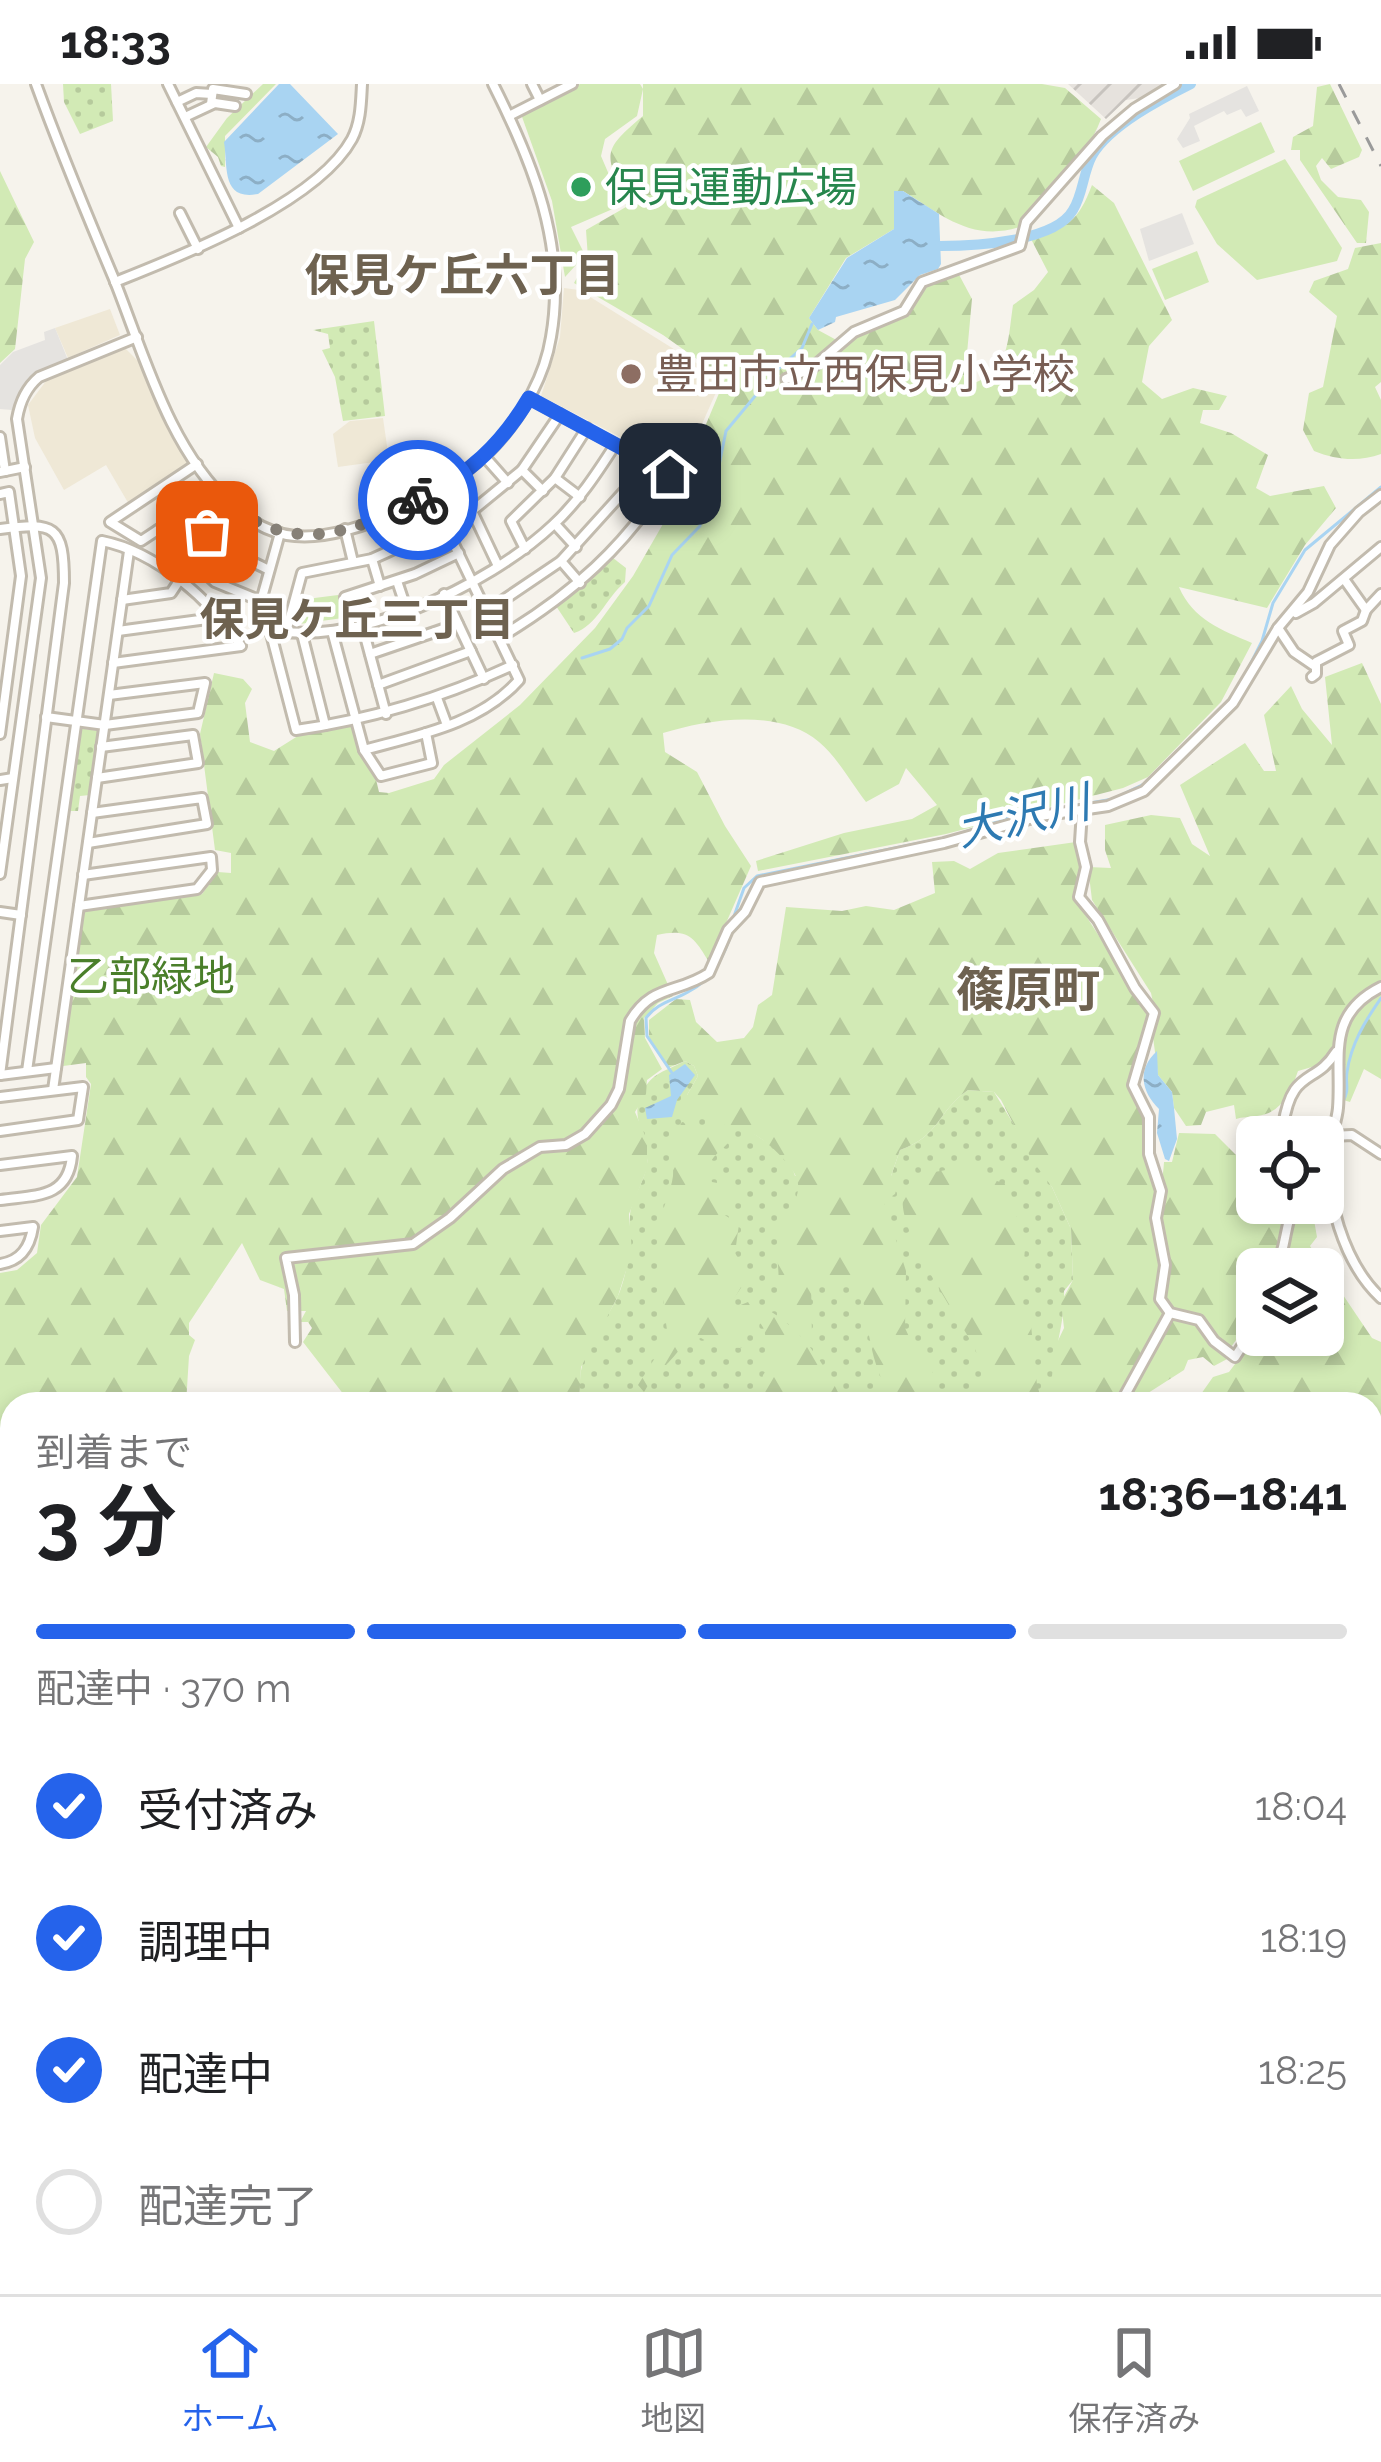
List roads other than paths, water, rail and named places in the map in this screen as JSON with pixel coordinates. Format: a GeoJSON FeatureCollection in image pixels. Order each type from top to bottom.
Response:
{"type":"FeatureCollection","features":[{"type":"Feature","properties":{"kind":"street"},"geometry":{"type":"LineString","coordinates":[[36,84],[164,404],[197,464],[232,506],[258,525],[310,536],[344,529],[430,494],[484,457],[529,398],[546,363],[554,272],[541,194],[493,84]]}},
{"type":"Feature","properties":{"kind":"street"},"geometry":{"type":"LineString","coordinates":[[168,84],[239,228]]}},
{"type":"Feature","properties":{"kind":"street"},"geometry":{"type":"LineString","coordinates":[[115,282],[198,249],[296,193],[343,151],[359,119],[362,84]]}},
{"type":"Feature","properties":{"kind":"street"},"geometry":{"type":"LineString","coordinates":[[532,84],[541,100]]}},
{"type":"Feature","properties":{"kind":"street"},"geometry":{"type":"LineString","coordinates":[[786,379],[812,368],[854,332],[904,311],[922,282],[1010,252],[1024,239],[1023,225],[1102,136],[1175,84]]}},
{"type":"Feature","properties":{"kind":"street"},"geometry":{"type":"LineString","coordinates":[[509,116],[569,85]]}},
{"type":"Feature","properties":{"kind":"street"},"geometry":{"type":"LineString","coordinates":[[185,118],[211,100],[213,89],[247,94]]}},
{"type":"Feature","properties":{"kind":"street"},"geometry":{"type":"LineString","coordinates":[[177,102],[196,93],[235,106]]}},
{"type":"Feature","properties":{"kind":"street"},"geometry":{"type":"LineString","coordinates":[[180,213],[198,249]]}},
{"type":"Feature","properties":{"kind":"street"},"geometry":{"type":"LineString","coordinates":[[0,874],[41,578],[17,418],[30,385],[136,337]]}},
{"type":"Feature","properties":{"kind":"street"},"geometry":{"type":"LineString","coordinates":[[500,638],[580,583],[610,556],[670,474],[529,398]]}},
{"type":"Feature","properties":{"kind":"street"},"geometry":{"type":"LineString","coordinates":[[498,566],[472,511],[522,470],[560,414]]}},
{"type":"Feature","properties":{"kind":"street"},"geometry":{"type":"LineString","coordinates":[[525,549],[511,521],[555,478],[587,428]]}},
{"type":"Feature","properties":{"kind":"street"},"geometry":{"type":"LineString","coordinates":[[0,437],[3,471],[25,466]]}},
{"type":"Feature","properties":{"kind":"street"},"geometry":{"type":"LineString","coordinates":[[280,533],[259,627],[302,633],[362,625],[472,582],[525,549],[580,497],[615,445]]}},
{"type":"Feature","properties":{"kind":"street"},"geometry":{"type":"LineString","coordinates":[[484,457],[508,483]]}},
{"type":"Feature","properties":{"kind":"street"},"geometry":{"type":"LineString","coordinates":[[197,464],[110,522],[141,541],[185,512],[224,548],[269,570]]}},
{"type":"Feature","properties":{"kind":"street"},"geometry":{"type":"LineString","coordinates":[[522,470],[543,490]]}},
{"type":"Feature","properties":{"kind":"street"},"geometry":{"type":"LineString","coordinates":[[555,478],[580,497]]}},
{"type":"Feature","properties":{"kind":"street"},"geometry":{"type":"LineString","coordinates":[[487,610],[560,561],[628,487],[654,500]]}},
{"type":"Feature","properties":{"kind":"street"},"geometry":{"type":"LineString","coordinates":[[0,494],[9,492],[21,576],[0,734]]}},
{"type":"Feature","properties":{"kind":"street"},"geometry":{"type":"LineString","coordinates":[[364,750],[426,733],[497,705],[519,680],[430,494]]}},
{"type":"Feature","properties":{"kind":"street"},"geometry":{"type":"LineString","coordinates":[[295,1342],[295,1294],[286,1258],[413,1244],[450,1218],[503,1169],[541,1148],[566,1145],[585,1134],[619,1089],[635,1012],[647,998],[709,973],[734,923],[745,912],[752,890],[764,880],[1124,801],[1152,785],[1233,703],[1278,628],[1308,592],[1330,545],[1381,495]]}},
{"type":"Feature","properties":{"kind":"street"},"geometry":{"type":"LineString","coordinates":[[207,532],[232,506]]}},
{"type":"Feature","properties":{"kind":"street"},"geometry":{"type":"LineString","coordinates":[[555,524],[576,547]]}},
{"type":"Feature","properties":{"kind":"street"},"geometry":{"type":"LineString","coordinates":[[0,529],[46,525],[58,533],[64,557],[0,1075],[56,1068]]}},
{"type":"Feature","properties":{"kind":"street"},"geometry":{"type":"LineString","coordinates":[[286,632],[302,573],[372,559],[445,526]]}},
{"type":"Feature","properties":{"kind":"street"},"geometry":{"type":"LineString","coordinates":[[344,529],[353,562]]}},
{"type":"Feature","properties":{"kind":"street"},"geometry":{"type":"LineString","coordinates":[[158,530],[215,582],[261,602]]}},
{"type":"Feature","properties":{"kind":"street"},"geometry":{"type":"LineString","coordinates":[[27,1071],[102,541],[129,550],[179,581],[222,617],[241,646],[113,663]]}},
{"type":"Feature","properties":{"kind":"street"},"geometry":{"type":"LineString","coordinates":[[1285,619],[1304,610],[1381,547]]}},
{"type":"Feature","properties":{"kind":"street"},"geometry":{"type":"LineString","coordinates":[[202,572],[224,548]]}},
{"type":"Feature","properties":{"kind":"street"},"geometry":{"type":"LineString","coordinates":[[53,1090],[129,550]]}},
{"type":"Feature","properties":{"kind":"street"},"geometry":{"type":"LineString","coordinates":[[351,626],[345,597],[397,581],[459,553]]}},
{"type":"Feature","properties":{"kind":"street"},"geometry":{"type":"LineString","coordinates":[[372,559],[380,586]]}},
{"type":"Feature","properties":{"kind":"street"},"geometry":{"type":"LineString","coordinates":[[560,561],[580,583]]}},
{"type":"Feature","properties":{"kind":"street"},"geometry":{"type":"LineString","coordinates":[[1344,578],[1366,610]]}},
{"type":"Feature","properties":{"kind":"street"},"geometry":{"type":"LineString","coordinates":[[122,600],[171,593],[179,581]]}},
{"type":"Feature","properties":{"kind":"street"},"geometry":{"type":"LineString","coordinates":[[397,581],[407,611]]}},
{"type":"Feature","properties":{"kind":"street"},"geometry":{"type":"LineString","coordinates":[[444,594],[484,679]]}},
{"type":"Feature","properties":{"kind":"street"},"geometry":{"type":"LineString","coordinates":[[1313,665],[1349,646],[1343,631],[1362,621],[1381,594]]}},
{"type":"Feature","properties":{"kind":"street"},"geometry":{"type":"LineString","coordinates":[[118,631],[222,617]]}},
{"type":"Feature","properties":{"kind":"street"},"geometry":{"type":"LineString","coordinates":[[0,625],[15,623]]}},
{"type":"Feature","properties":{"kind":"street"},"geometry":{"type":"LineString","coordinates":[[370,654],[458,624]]}},
{"type":"Feature","properties":{"kind":"street"},"geometry":{"type":"LineString","coordinates":[[362,625],[386,714]]}},
{"type":"Feature","properties":{"kind":"street"},"geometry":{"type":"LineString","coordinates":[[1278,628],[1294,652],[1313,665],[1312,677]]}},
{"type":"Feature","properties":{"kind":"street"},"geometry":{"type":"LineString","coordinates":[[269,630],[296,730],[386,714],[512,665]]}},
{"type":"Feature","properties":{"kind":"street"},"geometry":{"type":"LineString","coordinates":[[332,631],[364,750],[381,776],[432,763],[426,733]]}},
{"type":"Feature","properties":{"kind":"street"},"geometry":{"type":"LineString","coordinates":[[302,633],[326,725]]}},
{"type":"Feature","properties":{"kind":"street"},"geometry":{"type":"LineString","coordinates":[[378,685],[471,651]]}},
{"type":"Feature","properties":{"kind":"street"},"geometry":{"type":"LineString","coordinates":[[46,717],[104,725],[198,713],[205,683],[109,694]]}},
{"type":"Feature","properties":{"kind":"street"},"geometry":{"type":"LineString","coordinates":[[436,698],[447,725]]}},
{"type":"Feature","properties":{"kind":"street"},"geometry":{"type":"LineString","coordinates":[[97,778],[198,763],[193,735],[101,747]]}},
{"type":"Feature","properties":{"kind":"street"},"geometry":{"type":"LineString","coordinates":[[0,780],[13,778]]}},
{"type":"Feature","properties":{"kind":"street"},"geometry":{"type":"LineString","coordinates":[[88,843],[207,824],[202,798],[92,812]]}},
{"type":"Feature","properties":{"kind":"street"},"geometry":{"type":"LineString","coordinates":[[1082,811],[1079,842],[1086,867],[1079,897],[1154,1013],[1133,1085],[1149,1117],[1149,1154],[1161,1191],[1156,1218],[1165,1265],[1160,1299],[1170,1313],[1199,1320],[1214,1341],[1236,1356]]}},
{"type":"Feature","properties":{"kind":"street"},"geometry":{"type":"LineString","coordinates":[[79,906],[197,889],[212,870],[211,857],[83,875]]}},
{"type":"Feature","properties":{"kind":"street"},"geometry":{"type":"LineString","coordinates":[[0,912],[21,915]]}},
{"type":"Feature","properties":{"kind":"street"},"geometry":{"type":"LineString","coordinates":[[1336,1116],[1337,1050],[1345,1022],[1360,1001],[1381,987]]}},
{"type":"Feature","properties":{"kind":"street"},"geometry":{"type":"LineString","coordinates":[[1286,1116],[1294,1090],[1337,1050]]}},
{"type":"Feature","properties":{"kind":"street"},"geometry":{"type":"LineString","coordinates":[[0,1097],[82,1087],[78,1120],[0,1131]]}},
{"type":"Feature","properties":{"kind":"street"},"geometry":{"type":"LineString","coordinates":[[1344,1135],[1352,1135],[1381,1154]]}},
{"type":"Feature","properties":{"kind":"street"},"geometry":{"type":"LineString","coordinates":[[0,1165],[72,1156],[70,1175],[56,1190],[0,1200]]}},
{"type":"Feature","properties":{"kind":"street"},"geometry":{"type":"LineString","coordinates":[[1340,1224],[1362,1276],[1381,1298]]}},
{"type":"Feature","properties":{"kind":"street"},"geometry":{"type":"LineString","coordinates":[[0,1232],[33,1227],[31,1244],[14,1262],[0,1264]]}},
{"type":"Feature","properties":{"kind":"street"},"geometry":{"type":"LineString","coordinates":[[1127,1392],[1170,1313]]}},
{"type":"Feature","properties":{"kind":"water"},"geometry":{"type":"Polygon","coordinates":[[[279,84],[290,84],[338,134],[258,194],[246,195],[229,180],[224,142],[279,84]]]}},
{"type":"Feature","properties":{"kind":"water"},"geometry":{"type":"Polygon","coordinates":[[[894,191],[903,191],[939,214],[941,264],[920,275],[895,300],[836,317],[818,330],[809,318],[847,258],[894,229],[894,191]]]}},
{"type":"Feature","properties":{"kind":"water"},"geometry":{"type":"Polygon","coordinates":[[[1157,1051],[1158,1075],[1172,1092],[1174,1108],[1177,1139],[1169,1161],[1157,1133],[1159,1109],[1144,1080],[1146,1065],[1157,1051]]]}},
{"type":"Feature","properties":{"kind":"water"},"geometry":{"type":"Polygon","coordinates":[[[685,1064],[695,1075],[677,1100],[672,1117],[647,1119],[645,1108],[671,1096],[669,1075],[685,1064]]]}},
{"type":"Feature","properties":{"kind":"waterway"},"geometry":{"type":"LineString","coordinates":[[940,246],[1012,240],[1064,221],[1076,204],[1089,163],[1110,134],[1191,84]]}},
{"type":"Feature","properties":{"kind":"waterway"},"geometry":{"type":"LineString","coordinates":[[582,658],[610,649],[649,606],[672,555],[700,526],[726,431],[776,371],[802,348],[812,324]]}},
{"type":"Feature","properties":{"kind":"waterway","name":"大沢川"},"geometry":{"type":"LineString","coordinates":[[1242,681],[1262,641],[1273,603],[1305,550],[1381,487]]}},
{"type":"Feature","properties":{"kind":"waterway","name":"大沢川"},"geometry":{"type":"LineString","coordinates":[[1212,718],[1231,699]]}},
{"type":"Feature","properties":{"kind":"waterway","name":"大沢川"},"geometry":{"type":"LineString","coordinates":[[733,919],[744,888],[757,876],[949,837],[1015,816],[1113,799],[1144,784],[1193,738]]}},
{"type":"Feature","properties":{"kind":"waterway","name":"大沢川"},"geometry":{"type":"LineString","coordinates":[[672,1073],[647,1036],[646,1018],[705,980],[722,957],[733,929]]}},
{"type":"Feature","properties":{"kind":"waterway"},"geometry":{"type":"LineString","coordinates":[[1343,1101],[1352,1052],[1381,998]]}},
{"type":"Feature","properties":{"kind":"railway"},"geometry":{"type":"LineString","coordinates":[[1339,84],[1381,166]]}},
{"type":"Feature","properties":{"kind":"place","name":"保見運動広場"},"geometry":{"type":"Point","coordinates":[581,187]}},
{"type":"Feature","properties":{"kind":"place","name":"豊田市立西保見小学校"},"geometry":{"type":"Point","coordinates":[631,374]}},
{"type":"Feature","properties":{"kind":"district","name":"保見ケ丘六丁目"},"geometry":{"type":"Point","coordinates":[462,275]}},
{"type":"Feature","properties":{"kind":"district","name":"保見ケ丘三丁目"},"geometry":{"type":"Point","coordinates":[357,619]}},
{"type":"Feature","properties":{"kind":"district","name":"篠原町"},"geometry":{"type":"Point","coordinates":[1028,990]}},
{"type":"Feature","properties":{"kind":"park label","name":"乙部緑地"},"geometry":{"type":"Point","coordinates":[151,976]}}]}
